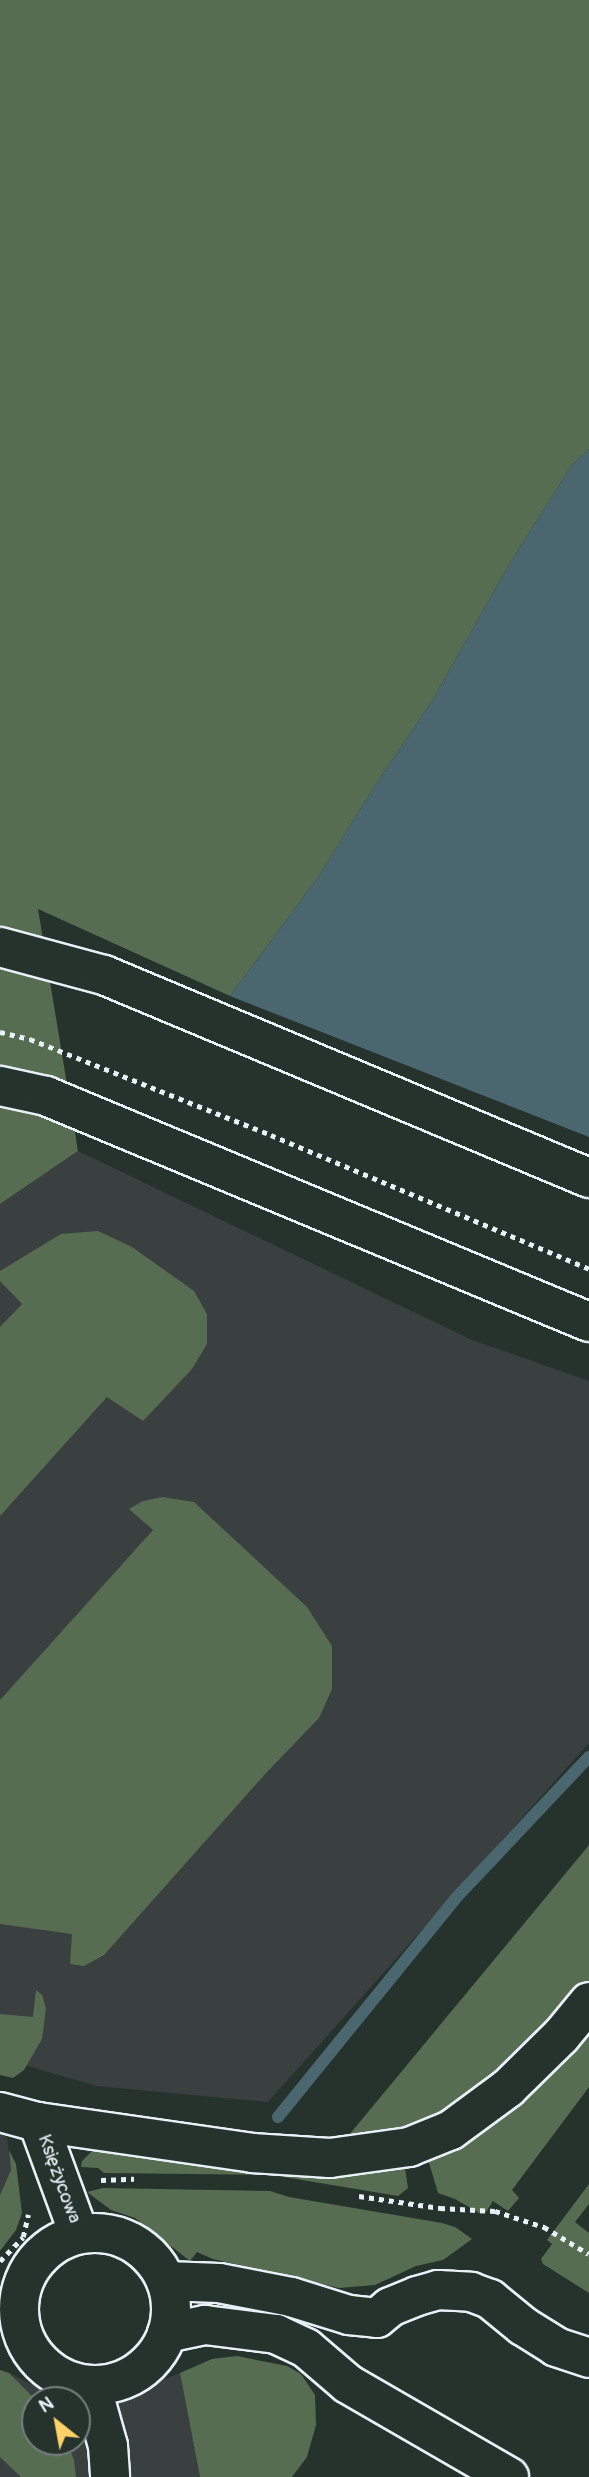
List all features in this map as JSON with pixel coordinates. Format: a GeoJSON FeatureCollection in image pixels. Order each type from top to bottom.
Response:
{"type":"FeatureCollection","features":[{"type":"Feature","properties":{"kind":"street"},"geometry":{"type":"LineString","coordinates":[[0,947],[104,975],[589,1178]]}},
{"type":"Feature","properties":{"kind":"street"},"geometry":{"type":"LineString","coordinates":[[0,1087],[46,1096],[589,1322]]}},
{"type":"Feature","properties":{"kind":"street"},"geometry":{"type":"LineString","coordinates":[[38,2122],[278,2155],[330,2158],[409,2147],[451,2130],[508,2088],[562,2036],[589,2002]]}},
{"type":"Feature","properties":{"kind":"street","name":"Księżycowa"},"geometry":{"type":"LineString","coordinates":[[0,2112],[38,2122],[79,2234]]}},
{"type":"Feature","properties":{"kind":"street"},"geometry":{"type":"LineString","coordinates":[[102,2233],[121,2237],[148,2255],[166,2281],[170,2315],[167,2333],[159,2351],[145,2366],[110,2384],[71,2382],[13,2345],[18,2308],[10,2291],[42,2254],[58,2242],[79,2234],[102,2233]]}},
{"type":"Feature","properties":{"kind":"street"},"geometry":{"type":"LineString","coordinates":[[166,2281],[219,2283],[291,2297],[349,2315],[377,2318],[390,2307],[438,2290],[471,2292],[490,2299],[523,2326],[556,2347],[589,2358]]}},
{"type":"Feature","properties":{"kind":"street"},"geometry":{"type":"LineString","coordinates":[[167,2333],[205,2325],[276,2334],[306,2348],[348,2384],[509,2477]]}},
{"type":"Feature","properties":{"kind":"street"},"geometry":{"type":"LineString","coordinates":[[91,2385],[108,2446],[110,2477]]}},
{"type":"Feature","properties":{"kind":"path"},"geometry":{"type":"LineString","coordinates":[[0,1032],[30,1038],[271,1135],[589,1269]]}},
{"type":"Feature","properties":{"kind":"path"},"geometry":{"type":"LineString","coordinates":[[576,2245],[589,2254]]}},
{"type":"Feature","properties":{"kind":"shaded area"},"geometry":{"type":"Polygon","coordinates":[[[78,1151],[472,1340],[589,1381],[589,1743],[268,2102],[97,2086],[0,2058],[0,1204],[78,1151]]]}},
{"type":"Feature","properties":{"kind":"shaded area"},"geometry":{"type":"Polygon","coordinates":[[[0,2134],[7,2137],[11,2170],[0,2195],[0,2134]]]}},
{"type":"Feature","properties":{"kind":"shaded area"},"geometry":{"type":"Polygon","coordinates":[[[9,2373],[35,2386],[21,2386],[21,2456],[91,2456],[91,2405],[99,2406],[180,2373],[200,2477],[0,2477],[0,2375],[9,2373]]]}},
{"type":"Feature","properties":{"kind":"green space"},"geometry":{"type":"Polygon","coordinates":[[[0,0],[589,0],[589,449],[572,465],[510,563],[432,701],[319,876],[230,996],[38,909],[78,1151],[0,1204],[0,0]]]}},
{"type":"Feature","properties":{"kind":"green space"},"geometry":{"type":"Polygon","coordinates":[[[98,1231],[132,1247],[194,1291],[207,1314],[207,1344],[192,1369],[143,1421],[107,1397],[0,1516],[0,1327],[22,1304],[0,1281],[0,1271],[61,1234],[98,1231]]]}},
{"type":"Feature","properties":{"kind":"green space"},"geometry":{"type":"Polygon","coordinates":[[[162,1497],[194,1502],[307,1607],[332,1646],[332,1689],[319,1718],[267,1772],[104,1955],[84,1966],[70,1964],[72,1934],[0,1924],[0,1700],[153,1530],[129,1509],[143,1501],[162,1497]]]}},
{"type":"Feature","properties":{"kind":"green space"},"geometry":{"type":"Polygon","coordinates":[[[589,1845],[589,2002],[508,2088],[330,2158],[589,1845]]]}},
{"type":"Feature","properties":{"kind":"green space"},"geometry":{"type":"Polygon","coordinates":[[[36,1990],[42,1995],[46,2008],[42,2039],[24,2070],[13,2078],[0,2075],[0,2014],[33,2017],[36,1990]]]}},
{"type":"Feature","properties":{"kind":"green space"},"geometry":{"type":"Polygon","coordinates":[[[589,2017],[589,2087],[512,2190],[519,2198],[508,2211],[493,2201],[486,2212],[481,2214],[438,2193],[427,2156],[589,2017]]]}},
{"type":"Feature","properties":{"kind":"green space"},"geometry":{"type":"Polygon","coordinates":[[[96,2147],[398,2162],[405,2168],[408,2188],[398,2196],[272,2175],[104,2173],[98,2168],[81,2167],[82,2161],[96,2147]]]}},
{"type":"Feature","properties":{"kind":"green space"},"geometry":{"type":"Polygon","coordinates":[[[9,2150],[16,2164],[22,2213],[16,2230],[0,2251],[0,2195],[11,2170],[9,2150]]]}},
{"type":"Feature","properties":{"kind":"green space"},"geometry":{"type":"Polygon","coordinates":[[[589,2184],[589,2204],[575,2222],[589,2233],[589,2293],[543,2264],[541,2259],[552,2244],[547,2240],[589,2184]]]}},
{"type":"Feature","properties":{"kind":"green space"},"geometry":{"type":"Polygon","coordinates":[[[103,2188],[270,2191],[289,2197],[442,2223],[455,2227],[472,2239],[443,2260],[416,2266],[375,2285],[339,2288],[213,2259],[197,2252],[190,2261],[135,2218],[111,2210],[87,2192],[103,2188]]]}},
{"type":"Feature","properties":{"kind":"green space"},"geometry":{"type":"Polygon","coordinates":[[[237,2356],[287,2366],[301,2374],[315,2395],[316,2425],[307,2457],[292,2477],[200,2477],[180,2373],[212,2359],[237,2356]]]}},
{"type":"Feature","properties":{"kind":"green space"},"geometry":{"type":"Polygon","coordinates":[[[0,2370],[9,2373],[22,2386],[21,2456],[72,2456],[76,2477],[21,2477],[0,2457],[0,2370]]]}},
{"type":"Feature","properties":{"kind":"water"},"geometry":{"type":"Polygon","coordinates":[[[589,449],[589,1137],[230,996],[319,876],[432,701],[510,563],[572,465],[589,449]]]}},
{"type":"Feature","properties":{"kind":"waterway"},"geometry":{"type":"LineString","coordinates":[[278,2117],[455,1899],[589,1757]]}}]}
